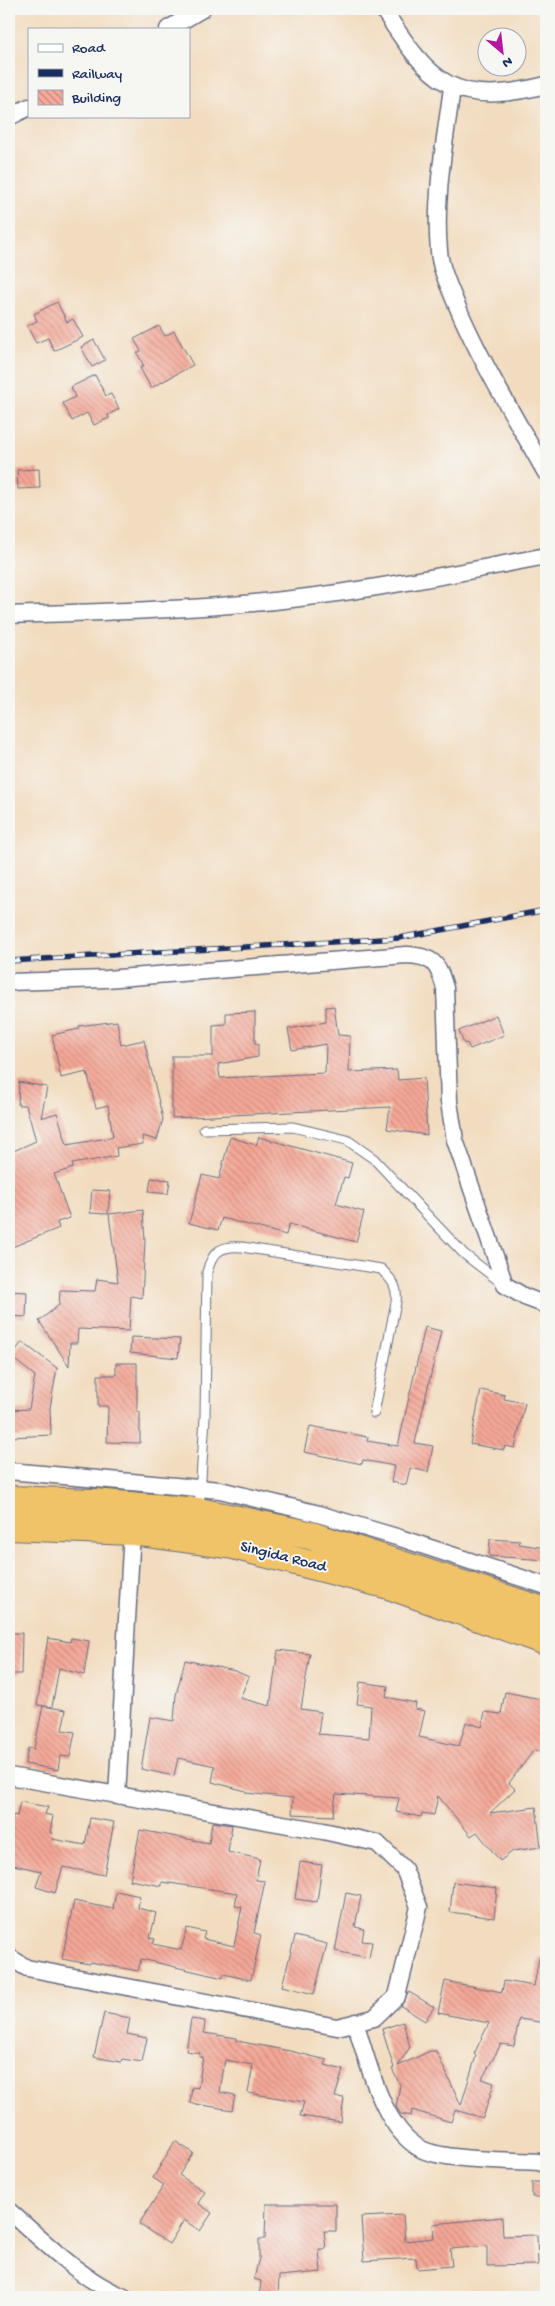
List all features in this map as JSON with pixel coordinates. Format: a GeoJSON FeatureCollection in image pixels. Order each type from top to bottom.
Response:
{"type":"FeatureCollection","features":[{"type":"Feature","properties":{"kind":"highway","name":"Singida Road"},"geometry":{"type":"LineString","coordinates":[[9,1500],[94,1503],[200,1500],[546,1612]]}},
{"type":"Feature","properties":{"kind":"highway","name":"Singida Road"},"geometry":{"type":"LineString","coordinates":[[9,1526],[132,1531],[233,1545],[389,1584],[546,1641]]}},
{"type":"Feature","properties":{"kind":"street"},"geometry":{"type":"LineString","coordinates":[[170,28],[202,9]]}},
{"type":"Feature","properties":{"kind":"street"},"geometry":{"type":"LineString","coordinates":[[383,9],[426,69],[452,88],[473,93],[497,94],[518,92],[546,85]]}},
{"type":"Feature","properties":{"kind":"street"},"geometry":{"type":"LineString","coordinates":[[452,88],[439,190],[439,252],[448,283],[463,319],[546,473]]}},
{"type":"Feature","properties":{"kind":"street"},"geometry":{"type":"LineString","coordinates":[[9,117],[28,107]]}},
{"type":"Feature","properties":{"kind":"street"},"geometry":{"type":"LineString","coordinates":[[9,615],[175,609],[292,599],[402,584],[546,556]]}},
{"type":"Feature","properties":{"kind":"street"},"geometry":{"type":"LineString","coordinates":[[9,982],[106,979],[406,954],[424,956],[433,961],[441,974],[445,988],[449,1102],[455,1140],[505,1286],[525,1297],[546,1305]]}},
{"type":"Feature","properties":{"kind":"street"},"geometry":{"type":"LineString","coordinates":[[9,1471],[200,1500],[220,1490],[315,1513],[400,1538],[546,1586]]}},
{"type":"Feature","properties":{"kind":"street"},"geometry":{"type":"LineString","coordinates":[[117,1796],[132,1531]]}},
{"type":"Feature","properties":{"kind":"street"},"geometry":{"type":"LineString","coordinates":[[9,1776],[322,1830],[377,1843],[404,1869],[419,1907],[397,1996],[374,2018],[337,2027],[27,1968],[9,1957]]}},
{"type":"Feature","properties":{"kind":"street"},"geometry":{"type":"LineString","coordinates":[[355,2022],[382,2102],[406,2138],[422,2150],[454,2157],[539,2162],[546,2165]]}},
{"type":"Feature","properties":{"kind":"street"},"geometry":{"type":"LineString","coordinates":[[9,2211],[89,2279],[104,2289],[124,2297]]}},
{"type":"Feature","properties":{"kind":"lane"},"geometry":{"type":"LineString","coordinates":[[204,1129],[293,1127],[347,1140],[374,1159],[464,1254],[505,1286]]}},
{"type":"Feature","properties":{"kind":"lane"},"geometry":{"type":"LineString","coordinates":[[200,1500],[205,1418],[208,1272],[210,1260],[217,1252],[230,1246],[381,1269],[392,1280],[397,1290],[396,1302],[374,1414]]}},
{"type":"Feature","properties":{"kind":"building"},"geometry":{"type":"Polygon","coordinates":[[[57,302],[67,322],[73,319],[83,337],[54,351],[48,338],[36,343],[27,326],[37,321],[34,314],[57,302]]]}},
{"type":"Feature","properties":{"kind":"building"},"geometry":{"type":"Polygon","coordinates":[[[159,326],[165,336],[174,331],[193,365],[151,388],[140,368],[144,366],[137,353],[141,351],[134,339],[159,326]]]}},
{"type":"Feature","properties":{"kind":"building"},"geometry":{"type":"Polygon","coordinates":[[[94,340],[105,360],[92,367],[81,347],[94,340]]]}},
{"type":"Feature","properties":{"kind":"building"},"geometry":{"type":"Polygon","coordinates":[[[95,375],[106,396],[111,394],[119,409],[108,415],[109,418],[94,425],[87,413],[72,421],[63,403],[75,397],[71,387],[95,375]]]}},
{"type":"Feature","properties":{"kind":"building"},"geometry":{"type":"Polygon","coordinates":[[[39,469],[40,488],[18,489],[17,470],[39,469]]]}},
{"type":"Feature","properties":{"kind":"building"},"geometry":{"type":"Polygon","coordinates":[[[334,1006],[338,1035],[350,1036],[349,1072],[397,1070],[398,1080],[424,1078],[427,1135],[387,1129],[390,1107],[172,1118],[172,1056],[213,1056],[213,1025],[226,1024],[226,1013],[255,1012],[255,1044],[258,1044],[258,1057],[218,1064],[220,1078],[325,1073],[326,1044],[292,1050],[288,1029],[326,1022],[326,1007],[334,1006]]]}},
{"type":"Feature","properties":{"kind":"building"},"geometry":{"type":"Polygon","coordinates":[[[496,1015],[504,1035],[470,1049],[467,1043],[464,1044],[459,1031],[496,1015]]]}},
{"type":"Feature","properties":{"kind":"building"},"geometry":{"type":"Polygon","coordinates":[[[117,1021],[121,1045],[144,1040],[163,1119],[157,1140],[142,1136],[143,1144],[116,1148],[117,1156],[72,1164],[73,1168],[54,1174],[70,1218],[57,1222],[59,1228],[12,1247],[9,1237],[9,1153],[36,1141],[26,1105],[18,1105],[19,1082],[47,1087],[41,1118],[57,1113],[67,1145],[113,1137],[108,1105],[96,1108],[87,1072],[61,1078],[52,1035],[79,1029],[79,1026],[117,1021]]]}},
{"type":"Feature","properties":{"kind":"building"},"geometry":{"type":"Polygon","coordinates":[[[230,1137],[256,1145],[259,1137],[352,1163],[348,1178],[344,1177],[336,1204],[364,1212],[356,1242],[289,1224],[286,1235],[222,1218],[218,1230],[189,1223],[202,1175],[219,1179],[230,1137]]]}},
{"type":"Feature","properties":{"kind":"building"},"geometry":{"type":"Polygon","coordinates":[[[151,1178],[170,1180],[168,1194],[149,1192],[151,1178]]]}},
{"type":"Feature","properties":{"kind":"building"},"geometry":{"type":"Polygon","coordinates":[[[92,1190],[110,1191],[108,1214],[90,1213],[92,1190]]]}},
{"type":"Feature","properties":{"kind":"building"},"geometry":{"type":"Polygon","coordinates":[[[143,1210],[145,1241],[142,1298],[131,1296],[129,1331],[78,1329],[77,1343],[70,1343],[69,1366],[39,1321],[59,1305],[60,1290],[95,1291],[97,1279],[118,1282],[109,1214],[143,1210]]]}},
{"type":"Feature","properties":{"kind":"building"},"geometry":{"type":"Polygon","coordinates":[[[9,1291],[27,1292],[26,1317],[9,1316],[9,1291]]]}},
{"type":"Feature","properties":{"kind":"building"},"geometry":{"type":"Polygon","coordinates":[[[425,1327],[441,1331],[415,1443],[433,1446],[428,1472],[410,1468],[406,1485],[391,1482],[394,1466],[363,1460],[362,1464],[304,1452],[310,1426],[368,1437],[367,1441],[398,1446],[425,1327]]]}},
{"type":"Feature","properties":{"kind":"building"},"geometry":{"type":"Polygon","coordinates":[[[131,1337],[180,1339],[178,1358],[130,1353],[131,1337]]]}},
{"type":"Feature","properties":{"kind":"building"},"geometry":{"type":"Polygon","coordinates":[[[22,1342],[57,1368],[50,1408],[51,1435],[11,1437],[10,1410],[29,1409],[35,1376],[11,1357],[22,1342]]]}},
{"type":"Feature","properties":{"kind":"building"},"geometry":{"type":"Polygon","coordinates":[[[116,1363],[137,1363],[137,1412],[140,1412],[140,1443],[107,1442],[108,1406],[98,1406],[98,1375],[116,1375],[116,1363]]]}},
{"type":"Feature","properties":{"kind":"building"},"geometry":{"type":"Polygon","coordinates":[[[481,1390],[505,1395],[504,1399],[525,1403],[515,1448],[505,1446],[504,1450],[470,1444],[481,1390]]]}},
{"type":"Feature","properties":{"kind":"building"},"geometry":{"type":"Polygon","coordinates":[[[490,1539],[520,1541],[519,1544],[546,1548],[546,1560],[489,1556],[490,1539]]]}},
{"type":"Feature","properties":{"kind":"building"},"geometry":{"type":"Polygon","coordinates":[[[9,1633],[22,1633],[21,1674],[9,1674],[9,1633]]]}},
{"type":"Feature","properties":{"kind":"building"},"geometry":{"type":"Polygon","coordinates":[[[48,1638],[70,1642],[71,1638],[89,1641],[84,1675],[59,1668],[52,1707],[37,1705],[48,1638]]]}},
{"type":"Feature","properties":{"kind":"building"},"geometry":{"type":"Polygon","coordinates":[[[278,1650],[310,1654],[301,1709],[321,1712],[318,1734],[369,1738],[371,1706],[357,1704],[360,1682],[388,1686],[386,1697],[416,1703],[415,1709],[425,1711],[419,1737],[459,1746],[466,1722],[482,1727],[485,1712],[501,1714],[505,1692],[546,1700],[546,1753],[534,1750],[509,1783],[515,1789],[490,1813],[536,1807],[541,1847],[513,1851],[500,1861],[477,1832],[471,1836],[438,1796],[434,1815],[422,1813],[421,1817],[396,1812],[399,1798],[336,1794],[333,1816],[292,1814],[293,1798],[246,1793],[246,1791],[212,1782],[215,1766],[178,1758],[174,1776],[141,1769],[150,1717],[174,1721],[176,1695],[185,1660],[235,1671],[249,1677],[240,1698],[270,1706],[278,1650]]]}},
{"type":"Feature","properties":{"kind":"building"},"geometry":{"type":"Polygon","coordinates":[[[43,1706],[66,1710],[62,1730],[75,1732],[70,1757],[60,1756],[58,1770],[25,1764],[28,1748],[34,1749],[43,1706]]]}},
{"type":"Feature","properties":{"kind":"building"},"geometry":{"type":"Polygon","coordinates":[[[20,1802],[48,1807],[45,1814],[53,1816],[50,1833],[53,1833],[52,1839],[85,1845],[90,1818],[114,1822],[104,1875],[63,1867],[55,1893],[36,1887],[41,1871],[9,1864],[9,1835],[13,1815],[17,1816],[20,1802]]]}},
{"type":"Feature","properties":{"kind":"building"},"geometry":{"type":"Polygon","coordinates":[[[212,1822],[232,1825],[228,1852],[260,1859],[256,1880],[265,1881],[254,1933],[261,1935],[251,1980],[223,1974],[223,1978],[141,1959],[138,1971],[62,1959],[74,1901],[113,1909],[116,1891],[140,1896],[138,1908],[156,1913],[150,1938],[155,1939],[153,1944],[181,1950],[187,1928],[205,1932],[203,1939],[234,1946],[242,1907],[235,1906],[237,1893],[162,1882],[162,1886],[130,1880],[140,1830],[209,1843],[212,1822]]]}},
{"type":"Feature","properties":{"kind":"building"},"geometry":{"type":"Polygon","coordinates":[[[300,1862],[322,1865],[317,1902],[295,1899],[300,1862]]]}},
{"type":"Feature","properties":{"kind":"building"},"geometry":{"type":"Polygon","coordinates":[[[453,1882],[497,1888],[494,1918],[450,1912],[453,1882]]]}},
{"type":"Feature","properties":{"kind":"building"},"geometry":{"type":"Polygon","coordinates":[[[346,1893],[361,1896],[355,1927],[364,1929],[362,1941],[372,1942],[369,1958],[335,1951],[346,1893]]]}},
{"type":"Feature","properties":{"kind":"building"},"geometry":{"type":"Polygon","coordinates":[[[295,1936],[327,1944],[314,1994],[282,1986],[295,1936]]]}},
{"type":"Feature","properties":{"kind":"building"},"geometry":{"type":"Polygon","coordinates":[[[539,1958],[546,1958],[546,2023],[519,2019],[514,2046],[501,2044],[482,2079],[494,2083],[483,2118],[455,2110],[451,2122],[412,2110],[411,2116],[401,2114],[396,2107],[400,2085],[392,2069],[394,2068],[382,2029],[403,2022],[410,2047],[398,2066],[430,2051],[436,2051],[461,2105],[476,2056],[474,2054],[489,2023],[438,2013],[445,1981],[502,1992],[504,1981],[534,1986],[539,1958]]]}},
{"type":"Feature","properties":{"kind":"building"},"geometry":{"type":"Polygon","coordinates":[[[409,1992],[434,2007],[425,2021],[401,2006],[409,1992]]]}},
{"type":"Feature","properties":{"kind":"building"},"geometry":{"type":"Polygon","coordinates":[[[104,2013],[130,2018],[127,2034],[147,2038],[142,2062],[122,2059],[121,2062],[94,2057],[104,2013]]]}},
{"type":"Feature","properties":{"kind":"building"},"geometry":{"type":"Polygon","coordinates":[[[191,2019],[205,2021],[204,2033],[237,2038],[237,2041],[327,2060],[325,2065],[343,2070],[335,2097],[344,2098],[341,2122],[300,2116],[304,2102],[248,2093],[253,2065],[225,2060],[220,2092],[235,2095],[232,2110],[190,2103],[192,2087],[198,2088],[203,2057],[199,2057],[200,2053],[186,2051],[191,2019]]]}},
{"type":"Feature","properties":{"kind":"building"},"geometry":{"type":"Polygon","coordinates":[[[175,2141],[193,2153],[179,2175],[205,2192],[198,2203],[212,2213],[200,2231],[184,2220],[169,2244],[139,2224],[164,2185],[153,2178],[175,2141]]]}},
{"type":"Feature","properties":{"kind":"building"},"geometry":{"type":"Polygon","coordinates":[[[532,2182],[546,2182],[546,2197],[532,2197],[532,2182]]]}},
{"type":"Feature","properties":{"kind":"building"},"geometry":{"type":"Polygon","coordinates":[[[266,2204],[336,2204],[336,2231],[324,2231],[326,2249],[319,2249],[321,2272],[279,2276],[278,2297],[259,2297],[261,2281],[254,2279],[259,2258],[259,2239],[265,2239],[266,2204]]]}},
{"type":"Feature","properties":{"kind":"building"},"geometry":{"type":"Polygon","coordinates":[[[403,2215],[405,2241],[434,2238],[433,2224],[502,2217],[503,2236],[537,2235],[538,2265],[487,2266],[487,2246],[450,2249],[452,2266],[417,2269],[416,2258],[364,2261],[361,2217],[403,2215]]]}},
{"type":"Feature","properties":{"kind":"railway"},"geometry":{"type":"LineString","coordinates":[[9,961],[399,938],[546,910]]}}]}
